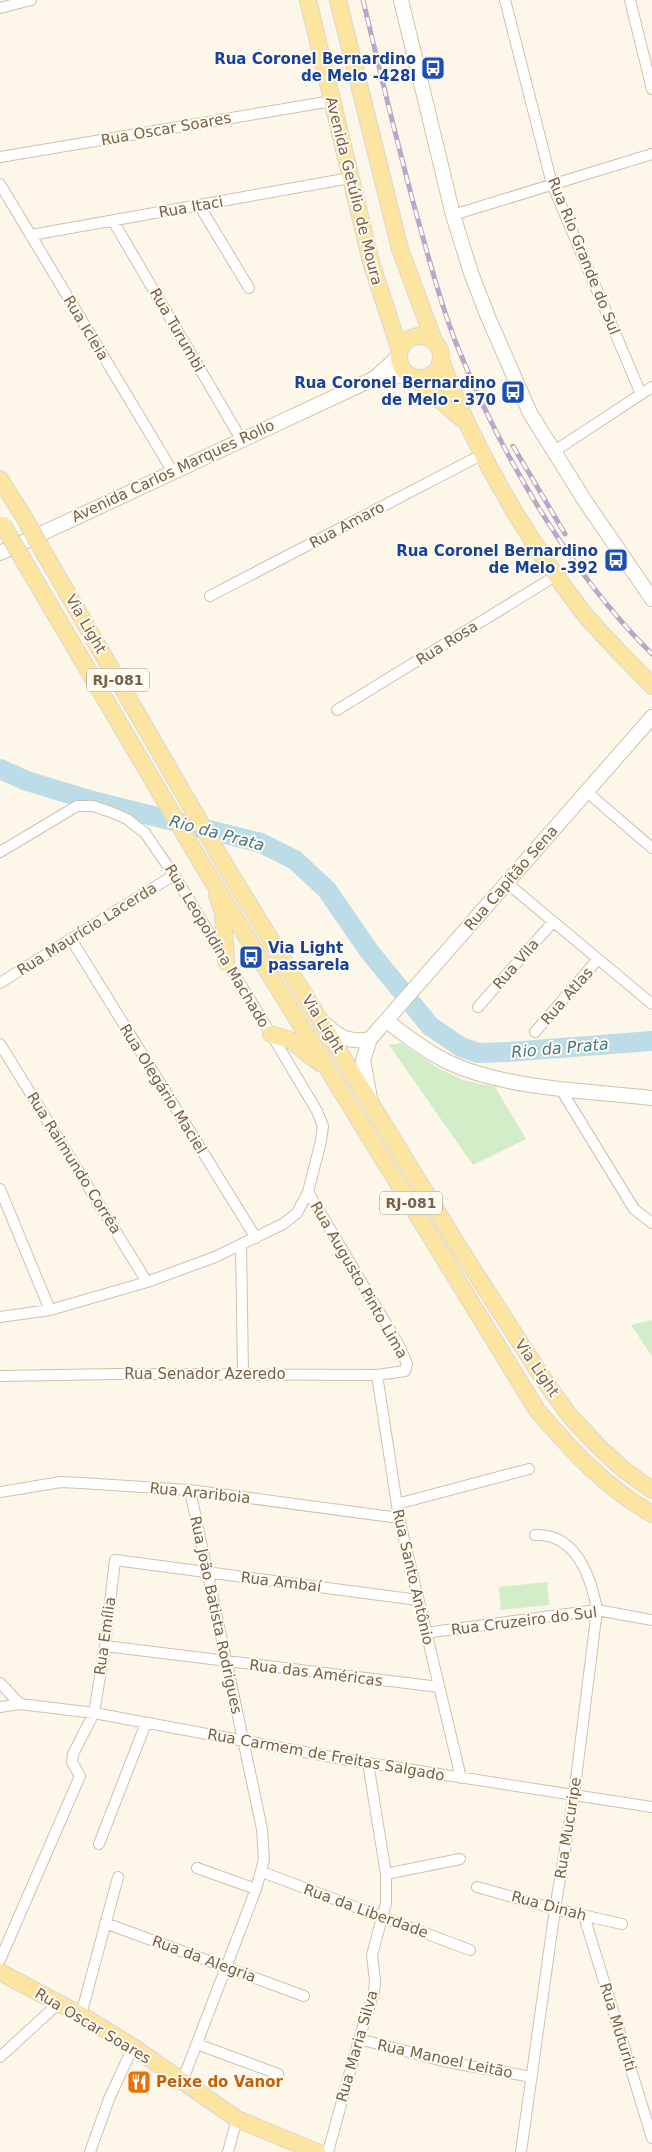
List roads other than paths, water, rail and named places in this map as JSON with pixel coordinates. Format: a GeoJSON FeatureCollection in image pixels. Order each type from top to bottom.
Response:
{"type":"FeatureCollection","features":[{"type":"Feature","properties":{"kind":"main road","name":"Avenida Getúlio de Moura"},"geometry":{"type":"LineString","coordinates":[[308,0],[350,178],[378,286],[399,353]]}},
{"type":"Feature","properties":{"kind":"main road","name":"Avenida Getúlio de Moura"},"geometry":{"type":"LineString","coordinates":[[338,0],[400,248],[434,341]]}},
{"type":"Feature","properties":{"kind":"main road"},"geometry":{"type":"LineString","coordinates":[[401,0],[453,215],[471,273],[495,333],[530,413],[553,452],[626,564],[652,599]]}},
{"type":"Feature","properties":{"kind":"main road"},"geometry":{"type":"LineString","coordinates":[[467,424],[401,367],[399,353],[405,342],[414,337],[425,336],[434,341],[440,350],[441,360],[467,424],[503,491],[583,612],[652,686]]}},
{"type":"Feature","properties":{"kind":"main road","name":"Avenida Carlos Marques Rollo"},"geometry":{"type":"LineString","coordinates":[[0,554],[375,378],[399,353]]}},
{"type":"Feature","properties":{"kind":"main road"},"geometry":{"type":"LineString","coordinates":[[411,376],[422,378],[431,375],[438,368],[441,360]]}},
{"type":"Feature","properties":{"kind":"main road","name":"Avenida Carlos Marques Rollo"},"geometry":{"type":"LineString","coordinates":[[375,378],[411,376]]}},
{"type":"Feature","properties":{"kind":"main road","name":"Via Light"},"geometry":{"type":"LineString","coordinates":[[0,479],[48,558],[222,860],[460,1249],[550,1389],[570,1416],[597,1445],[624,1470],[652,1490]]}},
{"type":"Feature","properties":{"kind":"main road","name":"Via Light"},"geometry":{"type":"LineString","coordinates":[[2,523],[202,864],[537,1410],[592,1470],[616,1491],[652,1514]]}},
{"type":"Feature","properties":{"kind":"main road","name":"Rua Capitão Sena"},"geometry":{"type":"LineString","coordinates":[[371,1102],[363,1060],[370,1040],[652,717]]}},
{"type":"Feature","properties":{"kind":"main road"},"geometry":{"type":"LineString","coordinates":[[212,878],[222,913],[226,962]]}},
{"type":"Feature","properties":{"kind":"main road"},"geometry":{"type":"LineString","coordinates":[[391,1017],[417,1044],[452,1064],[477,1073],[560,1088],[652,1098]]}},
{"type":"Feature","properties":{"kind":"main road"},"geometry":{"type":"LineString","coordinates":[[322,1022],[343,1038],[351,1041],[370,1040]]}},
{"type":"Feature","properties":{"kind":"main road"},"geometry":{"type":"LineString","coordinates":[[271,1034],[290,1040],[303,1048],[316,1059],[338,1084]]}},
{"type":"Feature","properties":{"kind":"main road","name":"Rua Oscar Soares"},"geometry":{"type":"LineString","coordinates":[[0,1972],[81,2015],[132,2047],[237,2119],[317,2152]]}},
{"type":"Feature","properties":{"kind":"street"},"geometry":{"type":"LineString","coordinates":[[0,8],[31,0]]}},
{"type":"Feature","properties":{"kind":"street","name":"Rua Rio Grande do Sul"},"geometry":{"type":"LineString","coordinates":[[505,0],[552,184],[641,394]]}},
{"type":"Feature","properties":{"kind":"street"},"geometry":{"type":"LineString","coordinates":[[630,0],[652,89]]}},
{"type":"Feature","properties":{"kind":"street","name":"Rua Oscar Soares"},"geometry":{"type":"LineString","coordinates":[[0,157],[332,101]]}},
{"type":"Feature","properties":{"kind":"street"},"geometry":{"type":"LineString","coordinates":[[453,215],[652,154]]}},
{"type":"Feature","properties":{"kind":"street","name":"Rua Itaci"},"geometry":{"type":"LineString","coordinates":[[31,235],[350,178]]}},
{"type":"Feature","properties":{"kind":"street","name":"Rua Icleia"},"geometry":{"type":"LineString","coordinates":[[0,184],[173,472]]}},
{"type":"Feature","properties":{"kind":"street"},"geometry":{"type":"LineString","coordinates":[[199,205],[249,288]]}},
{"type":"Feature","properties":{"kind":"street","name":"Rua Turumbi"},"geometry":{"type":"LineString","coordinates":[[113,221],[241,440]]}},
{"type":"Feature","properties":{"kind":"street"},"geometry":{"type":"LineString","coordinates":[[553,452],[652,387]]}},
{"type":"Feature","properties":{"kind":"street","name":"Rua Amaro"},"geometry":{"type":"LineString","coordinates":[[210,596],[483,454]]}},
{"type":"Feature","properties":{"kind":"street","name":"Rua Rosa"},"geometry":{"type":"LineString","coordinates":[[337,710],[557,575]]}},
{"type":"Feature","properties":{"kind":"street"},"geometry":{"type":"LineString","coordinates":[[587,792],[652,848]]}},
{"type":"Feature","properties":{"kind":"street","name":"Rua Leopoldina Machado"},"geometry":{"type":"LineString","coordinates":[[0,852],[77,806],[93,806],[127,819],[152,842],[174,875],[317,1112],[323,1126],[322,1141],[308,1192]]}},
{"type":"Feature","properties":{"kind":"street","name":"Rua Maurício Lacerda"},"geometry":{"type":"LineString","coordinates":[[0,983],[174,875]]}},
{"type":"Feature","properties":{"kind":"street"},"geometry":{"type":"LineString","coordinates":[[506,883],[652,1004]]}},
{"type":"Feature","properties":{"kind":"street","name":"Rua Vila"},"geometry":{"type":"LineString","coordinates":[[478,1007],[553,922]]}},
{"type":"Feature","properties":{"kind":"street","name":"Rua Olegário Maciel"},"geometry":{"type":"LineString","coordinates":[[71,939],[256,1238]]}},
{"type":"Feature","properties":{"kind":"street","name":"Rua Atlas"},"geometry":{"type":"LineString","coordinates":[[535,1032],[598,959]]}},
{"type":"Feature","properties":{"kind":"street","name":"Rua Raimundo Corrêa"},"geometry":{"type":"LineString","coordinates":[[0,1044],[147,1282]]}},
{"type":"Feature","properties":{"kind":"street"},"geometry":{"type":"LineString","coordinates":[[560,1088],[634,1209],[652,1223]]}},
{"type":"Feature","properties":{"kind":"street"},"geometry":{"type":"LineString","coordinates":[[0,1189],[50,1310]]}},
{"type":"Feature","properties":{"kind":"street"},"geometry":{"type":"LineString","coordinates":[[0,1317],[50,1310],[147,1282],[241,1245],[293,1218],[302,1206],[308,1192]]}},
{"type":"Feature","properties":{"kind":"street","name":"Rua Augusto Pinto Lima"},"geometry":{"type":"LineString","coordinates":[[308,1192],[400,1348],[407,1368]]}},
{"type":"Feature","properties":{"kind":"street"},"geometry":{"type":"LineString","coordinates":[[241,1245],[243,1374]]}},
{"type":"Feature","properties":{"kind":"street","name":"Rua Senador Azeredo"},"geometry":{"type":"LineString","coordinates":[[0,1376],[377,1375],[401,1373],[407,1368]]}},
{"type":"Feature","properties":{"kind":"street","name":"Rua Santo Antônio"},"geometry":{"type":"LineString","coordinates":[[377,1375],[399,1518],[461,1778]]}},
{"type":"Feature","properties":{"kind":"street"},"geometry":{"type":"LineString","coordinates":[[397,1504],[529,1469]]}},
{"type":"Feature","properties":{"kind":"street","name":"Rua Arariboia"},"geometry":{"type":"LineString","coordinates":[[0,1492],[61,1482],[190,1490],[399,1518]]}},
{"type":"Feature","properties":{"kind":"street","name":"Rua João Batista Rodrigues"},"geometry":{"type":"LineString","coordinates":[[182,2082],[256,1889],[264,1860],[262,1829],[190,1490]]}},
{"type":"Feature","properties":{"kind":"street","name":"Rua Mucuripe"},"geometry":{"type":"LineString","coordinates":[[521,2152],[555,1909],[574,1795],[597,1610],[587,1572],[573,1551],[556,1538],[535,1534]]}},
{"type":"Feature","properties":{"kind":"street","name":"Rua Ambaí"},"geometry":{"type":"LineString","coordinates":[[115,1560],[418,1600]]}},
{"type":"Feature","properties":{"kind":"street","name":"Rua Emília"},"geometry":{"type":"LineString","coordinates":[[0,1960],[78,1781],[80,1773],[72,1762],[73,1754],[94,1712],[105,1646],[115,1560]]}},
{"type":"Feature","properties":{"kind":"street","name":"Rua Cruzeiro do Sul"},"geometry":{"type":"LineString","coordinates":[[425,1633],[597,1610],[652,1620]]}},
{"type":"Feature","properties":{"kind":"street","name":"Rua das Américas"},"geometry":{"type":"LineString","coordinates":[[105,1646],[438,1688]]}},
{"type":"Feature","properties":{"kind":"street"},"geometry":{"type":"LineString","coordinates":[[0,1683],[20,1704]]}},
{"type":"Feature","properties":{"kind":"street","name":"Rua Carmem de Freitas Salgado"},"geometry":{"type":"LineString","coordinates":[[0,1707],[20,1704],[94,1712],[368,1763],[652,1807]]}},
{"type":"Feature","properties":{"kind":"street"},"geometry":{"type":"LineString","coordinates":[[99,1844],[146,1723]]}},
{"type":"Feature","properties":{"kind":"street","name":"Rua Maria Silva"},"geometry":{"type":"LineString","coordinates":[[328,2152],[358,2039],[375,1986],[372,1955],[383,1918],[387,1887],[368,1763]]}},
{"type":"Feature","properties":{"kind":"street"},"geometry":{"type":"LineString","coordinates":[[386,1874],[460,1859]]}},
{"type":"Feature","properties":{"kind":"street"},"geometry":{"type":"LineString","coordinates":[[197,1868],[256,1889]]}},
{"type":"Feature","properties":{"kind":"street","name":"Rua da Liberdade"},"geometry":{"type":"LineString","coordinates":[[262,1872],[470,1950]]}},
{"type":"Feature","properties":{"kind":"street"},"geometry":{"type":"LineString","coordinates":[[81,2015],[118,1877]]}},
{"type":"Feature","properties":{"kind":"street","name":"Rua Dinah"},"geometry":{"type":"LineString","coordinates":[[477,1887],[555,1909],[622,1924]]}},
{"type":"Feature","properties":{"kind":"street","name":"Rua Muturiti"},"geometry":{"type":"LineString","coordinates":[[584,1916],[652,2138]]}},
{"type":"Feature","properties":{"kind":"street","name":"Rua da Alegria"},"geometry":{"type":"LineString","coordinates":[[105,1924],[304,1996]]}},
{"type":"Feature","properties":{"kind":"street"},"geometry":{"type":"LineString","coordinates":[[0,2058],[59,2003]]}},
{"type":"Feature","properties":{"kind":"street","name":"Rua Manoel Leitão"},"geometry":{"type":"LineString","coordinates":[[358,2039],[447,2062],[532,2077]]}},
{"type":"Feature","properties":{"kind":"street"},"geometry":{"type":"LineString","coordinates":[[198,2044],[278,2074]]}},
{"type":"Feature","properties":{"kind":"street"},"geometry":{"type":"LineString","coordinates":[[90,2152],[109,2099],[132,2047]]}},
{"type":"Feature","properties":{"kind":"street"},"geometry":{"type":"LineString","coordinates":[[228,2152],[237,2119]]}},
{"type":"Feature","properties":{"kind":"waterway","name":"Rio da Prata"},"geometry":{"type":"LineString","coordinates":[[0,769],[27,781],[93,801],[261,843],[295,860],[327,890],[369,951],[430,1026],[461,1047],[478,1053],[652,1041]]}},
{"type":"Feature","properties":{"kind":"railway"},"geometry":{"type":"LineString","coordinates":[[363,0],[397,142],[432,271],[456,343],[473,384],[515,467],[565,548],[592,586],[652,654]]}},
{"type":"Feature","properties":{"kind":"railway"},"geometry":{"type":"LineString","coordinates":[[513,446],[565,534]]}},
{"type":"Feature","properties":{"kind":"place","name":"Rua Coronel Bernardino de Melo -428I"},"geometry":{"type":"Point","coordinates":[433,68]}},
{"type":"Feature","properties":{"kind":"place","name":"Rua Coronel Bernardino de Melo - 370"},"geometry":{"type":"Point","coordinates":[513,392]}},
{"type":"Feature","properties":{"kind":"place","name":"Rua Coronel Bernardino de Melo -392"},"geometry":{"type":"Point","coordinates":[616,560]}},
{"type":"Feature","properties":{"kind":"place","name":"Via Light passarela"},"geometry":{"type":"Point","coordinates":[251,957]}},
{"type":"Feature","properties":{"kind":"place","name":"Peixe do Vanor"},"geometry":{"type":"Point","coordinates":[139,2082]}}]}
